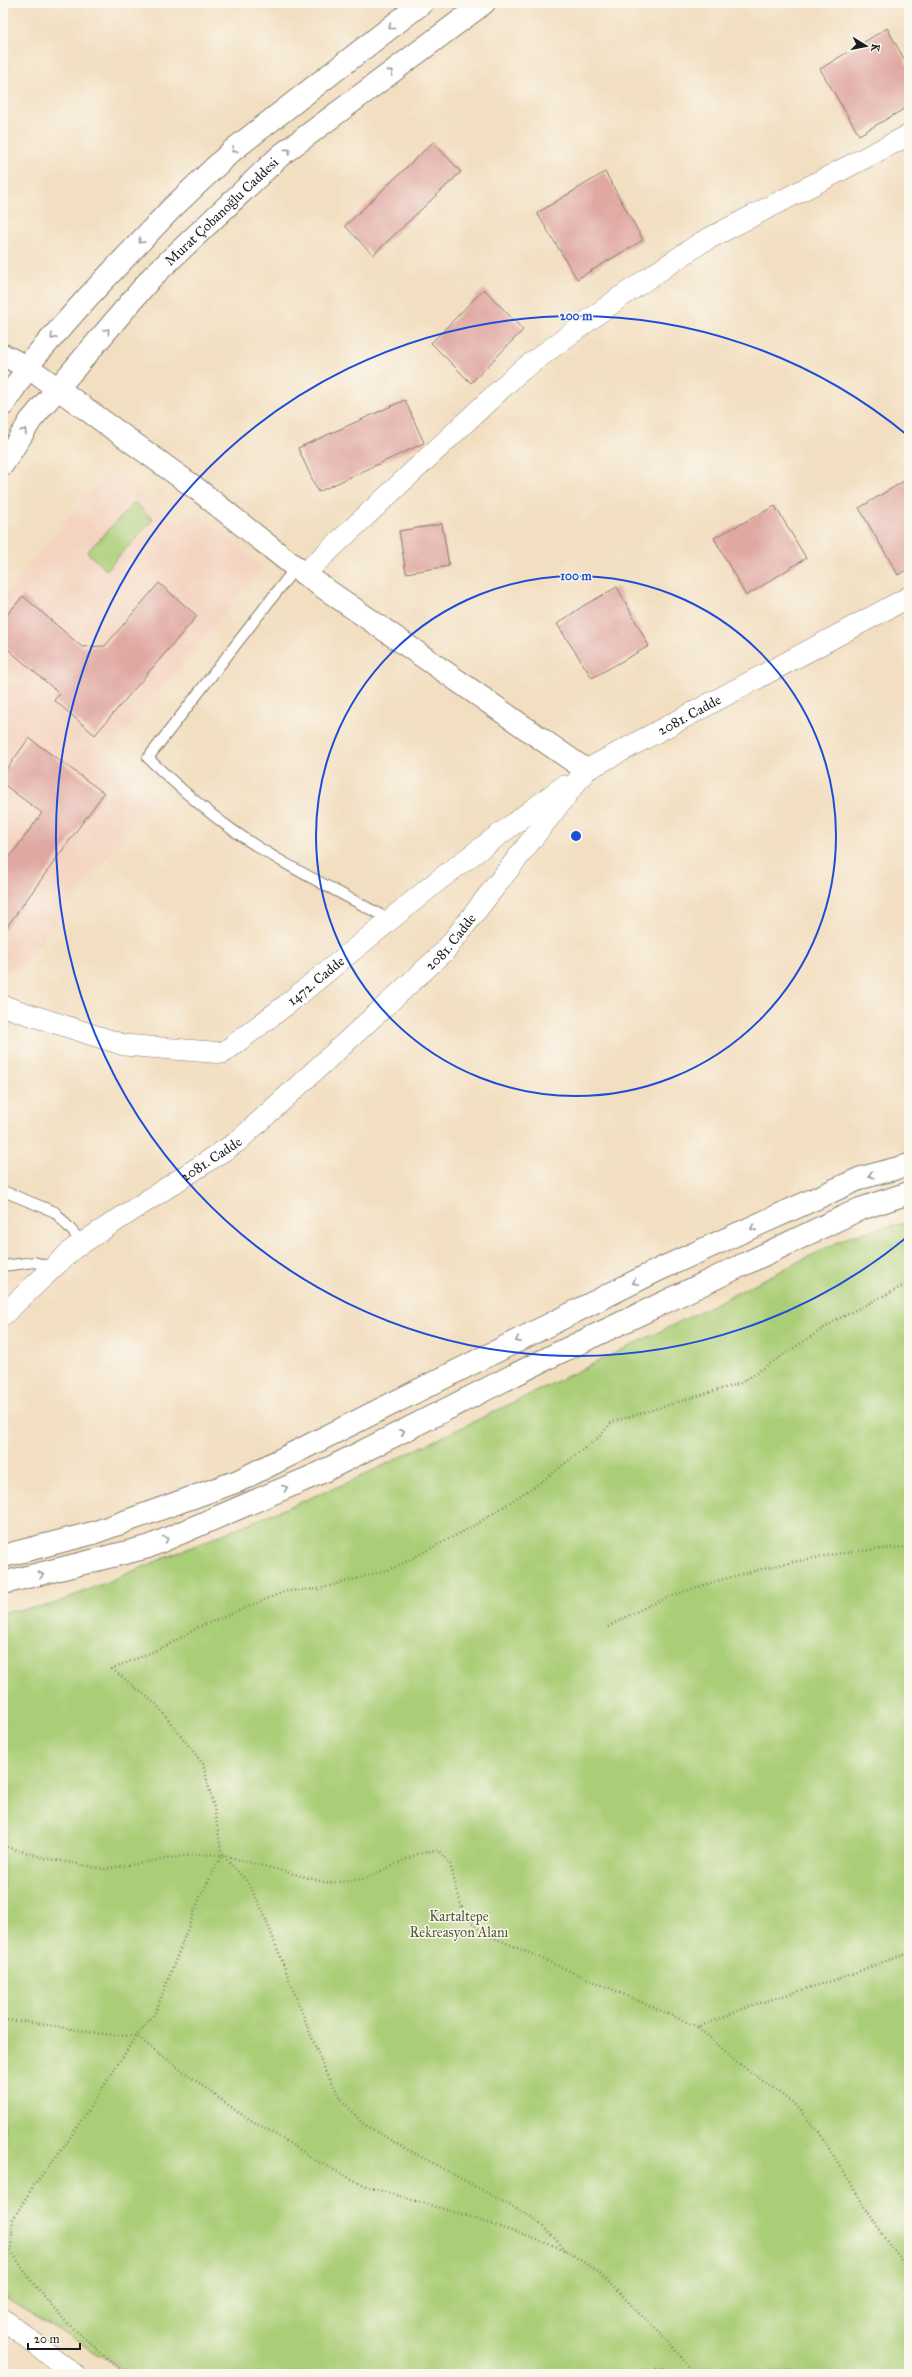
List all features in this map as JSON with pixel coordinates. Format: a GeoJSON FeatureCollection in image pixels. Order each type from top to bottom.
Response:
{"type":"FeatureCollection","features":[{"type":"Feature","properties":{"kind":"main road"},"geometry":{"type":"LineString","coordinates":[[3,405],[34,358],[86,298],[171,210],[233,150],[422,3]]}},
{"type":"Feature","properties":{"kind":"main road","name":"Murat Çobanoğlu Caddesi"},"geometry":{"type":"LineString","coordinates":[[3,464],[31,420],[152,278],[281,155],[484,3]]}},
{"type":"Feature","properties":{"kind":"main road"},"geometry":{"type":"LineString","coordinates":[[3,355],[28,368],[197,489],[300,570],[586,770]]}},
{"type":"Feature","properties":{"kind":"main road"},"geometry":{"type":"LineString","coordinates":[[3,1556],[93,1533],[238,1481],[658,1270],[861,1178],[909,1165]]}},
{"type":"Feature","properties":{"kind":"main road"},"geometry":{"type":"LineString","coordinates":[[3,1583],[148,1547],[320,1474],[554,1355],[732,1270],[860,1209],[909,1193]]}},
{"type":"Feature","properties":{"kind":"street"},"geometry":{"type":"LineString","coordinates":[[300,570],[518,373],[613,303],[702,242],[909,135]]}},
{"type":"Feature","properties":{"kind":"street","name":"2081. Cadde"},"geometry":{"type":"LineString","coordinates":[[3,1316],[83,1243],[237,1142],[444,952],[586,770],[909,598]]}},
{"type":"Feature","properties":{"kind":"street","name":"1472. Cadde"},"geometry":{"type":"LineString","coordinates":[[3,1006],[124,1045],[223,1053],[286,1005],[440,878],[586,770]]}},
{"type":"Feature","properties":{"kind":"street"},"geometry":{"type":"LineString","coordinates":[[3,2319],[74,2374]]}},
{"type":"Feature","properties":{"kind":"lane"},"geometry":{"type":"LineString","coordinates":[[300,570],[148,758],[202,807],[234,831],[268,853],[390,920]]}},
{"type":"Feature","properties":{"kind":"lane"},"geometry":{"type":"LineString","coordinates":[[3,1191],[55,1212],[83,1243]]}},
{"type":"Feature","properties":{"kind":"lane"},"geometry":{"type":"LineString","coordinates":[[3,1266],[34,1262],[54,1268]]}},
{"type":"Feature","properties":{"kind":"path"},"geometry":{"type":"LineString","coordinates":[[694,2374],[672,2345],[598,2272],[566,2250],[535,2219],[362,2123],[343,2101],[326,2074],[261,1907],[246,1880],[222,1855],[214,1808],[203,1764],[157,1705],[112,1669],[166,1646],[199,1627],[286,1591],[319,1588],[394,1568],[477,1524],[535,1486],[599,1437],[612,1422],[741,1383],[836,1320],[909,1283]]}},
{"type":"Feature","properties":{"kind":"path"},"geometry":{"type":"LineString","coordinates":[[608,1627],[661,1599],[711,1582],[803,1558],[836,1552],[880,1547],[909,1547]]}},
{"type":"Feature","properties":{"kind":"path"},"geometry":{"type":"LineString","coordinates":[[3,1846],[45,1858],[105,1869],[196,1854],[222,1855],[328,1883],[364,1879],[417,1854],[438,1850],[450,1864],[463,1912],[476,1927],[490,1936],[698,2027],[737,2062],[792,2102],[819,2132],[878,2228],[909,2272]]}},
{"type":"Feature","properties":{"kind":"path"},"geometry":{"type":"LineString","coordinates":[[125,2374],[66,2322],[32,2282],[11,2251],[13,2219],[34,2185],[64,2146],[136,2036],[155,2013],[200,1897],[222,1855]]}},
{"type":"Feature","properties":{"kind":"path"},"geometry":{"type":"LineString","coordinates":[[698,2027],[750,2006],[841,1978],[909,1952]]}},
{"type":"Feature","properties":{"kind":"path"},"geometry":{"type":"LineString","coordinates":[[3,2020],[67,2027],[106,2034],[136,2036],[239,2114],[288,2142],[320,2163],[368,2186],[474,2218],[566,2250]]}},
{"type":"Feature","properties":{"kind":"path"},"geometry":{"type":"LineString","coordinates":[[650,2374],[655,2369],[665,2368],[682,2374]]}},
{"type":"Feature","properties":{"kind":"shaded area"},"geometry":{"type":"Polygon","coordinates":[[[111,468],[180,526],[194,510],[263,568],[107,753],[155,796],[29,957],[3,977],[3,690],[17,683],[24,683],[3,666],[3,597],[111,468]]]}},
{"type":"Feature","properties":{"kind":"green space"},"geometry":{"type":"Polygon","coordinates":[[[135,502],[153,520],[106,570],[87,552],[135,502]]]}},
{"type":"Feature","properties":{"kind":"green space","name":"Kartaltepe Rekreasyon Alanı"},"geometry":{"type":"Polygon","coordinates":[[[909,1222],[909,2374],[131,2374],[3,2297],[3,1612],[51,1605],[349,1482],[665,1329],[852,1235],[909,1222]]]}},
{"type":"Feature","properties":{"kind":"building"},"geometry":{"type":"Polygon","coordinates":[[[887,28],[909,68],[909,106],[859,135],[820,69],[887,28]]]}},
{"type":"Feature","properties":{"kind":"building"},"geometry":{"type":"Polygon","coordinates":[[[433,142],[461,172],[373,255],[345,226],[433,142]]]}},
{"type":"Feature","properties":{"kind":"building"},"geometry":{"type":"Polygon","coordinates":[[[605,172],[643,240],[577,279],[537,213],[605,172]]]}},
{"type":"Feature","properties":{"kind":"building"},"geometry":{"type":"Polygon","coordinates":[[[484,289],[523,330],[471,383],[431,343],[484,289]]]}},
{"type":"Feature","properties":{"kind":"building"},"geometry":{"type":"Polygon","coordinates":[[[405,400],[424,443],[318,492],[298,448],[405,400]]]}},
{"type":"Feature","properties":{"kind":"building"},"geometry":{"type":"Polygon","coordinates":[[[909,478],[909,568],[898,575],[859,508],[909,478]]]}},
{"type":"Feature","properties":{"kind":"building"},"geometry":{"type":"Polygon","coordinates":[[[775,506],[806,558],[746,596],[714,538],[775,506]]]}},
{"type":"Feature","properties":{"kind":"building"},"geometry":{"type":"Polygon","coordinates":[[[442,524],[449,566],[406,573],[399,531],[442,524]]]}},
{"type":"Feature","properties":{"kind":"building"},"geometry":{"type":"Polygon","coordinates":[[[159,583],[197,616],[95,735],[54,700],[60,694],[3,645],[3,619],[23,596],[82,647],[105,646],[159,583]]]}},
{"type":"Feature","properties":{"kind":"building"},"geometry":{"type":"Polygon","coordinates":[[[617,587],[649,646],[592,678],[557,624],[583,606],[617,587]]]}},
{"type":"Feature","properties":{"kind":"building"},"geometry":{"type":"Polygon","coordinates":[[[29,738],[104,793],[3,932],[3,853],[9,858],[42,813],[3,784],[3,774],[29,738]]]}}]}
